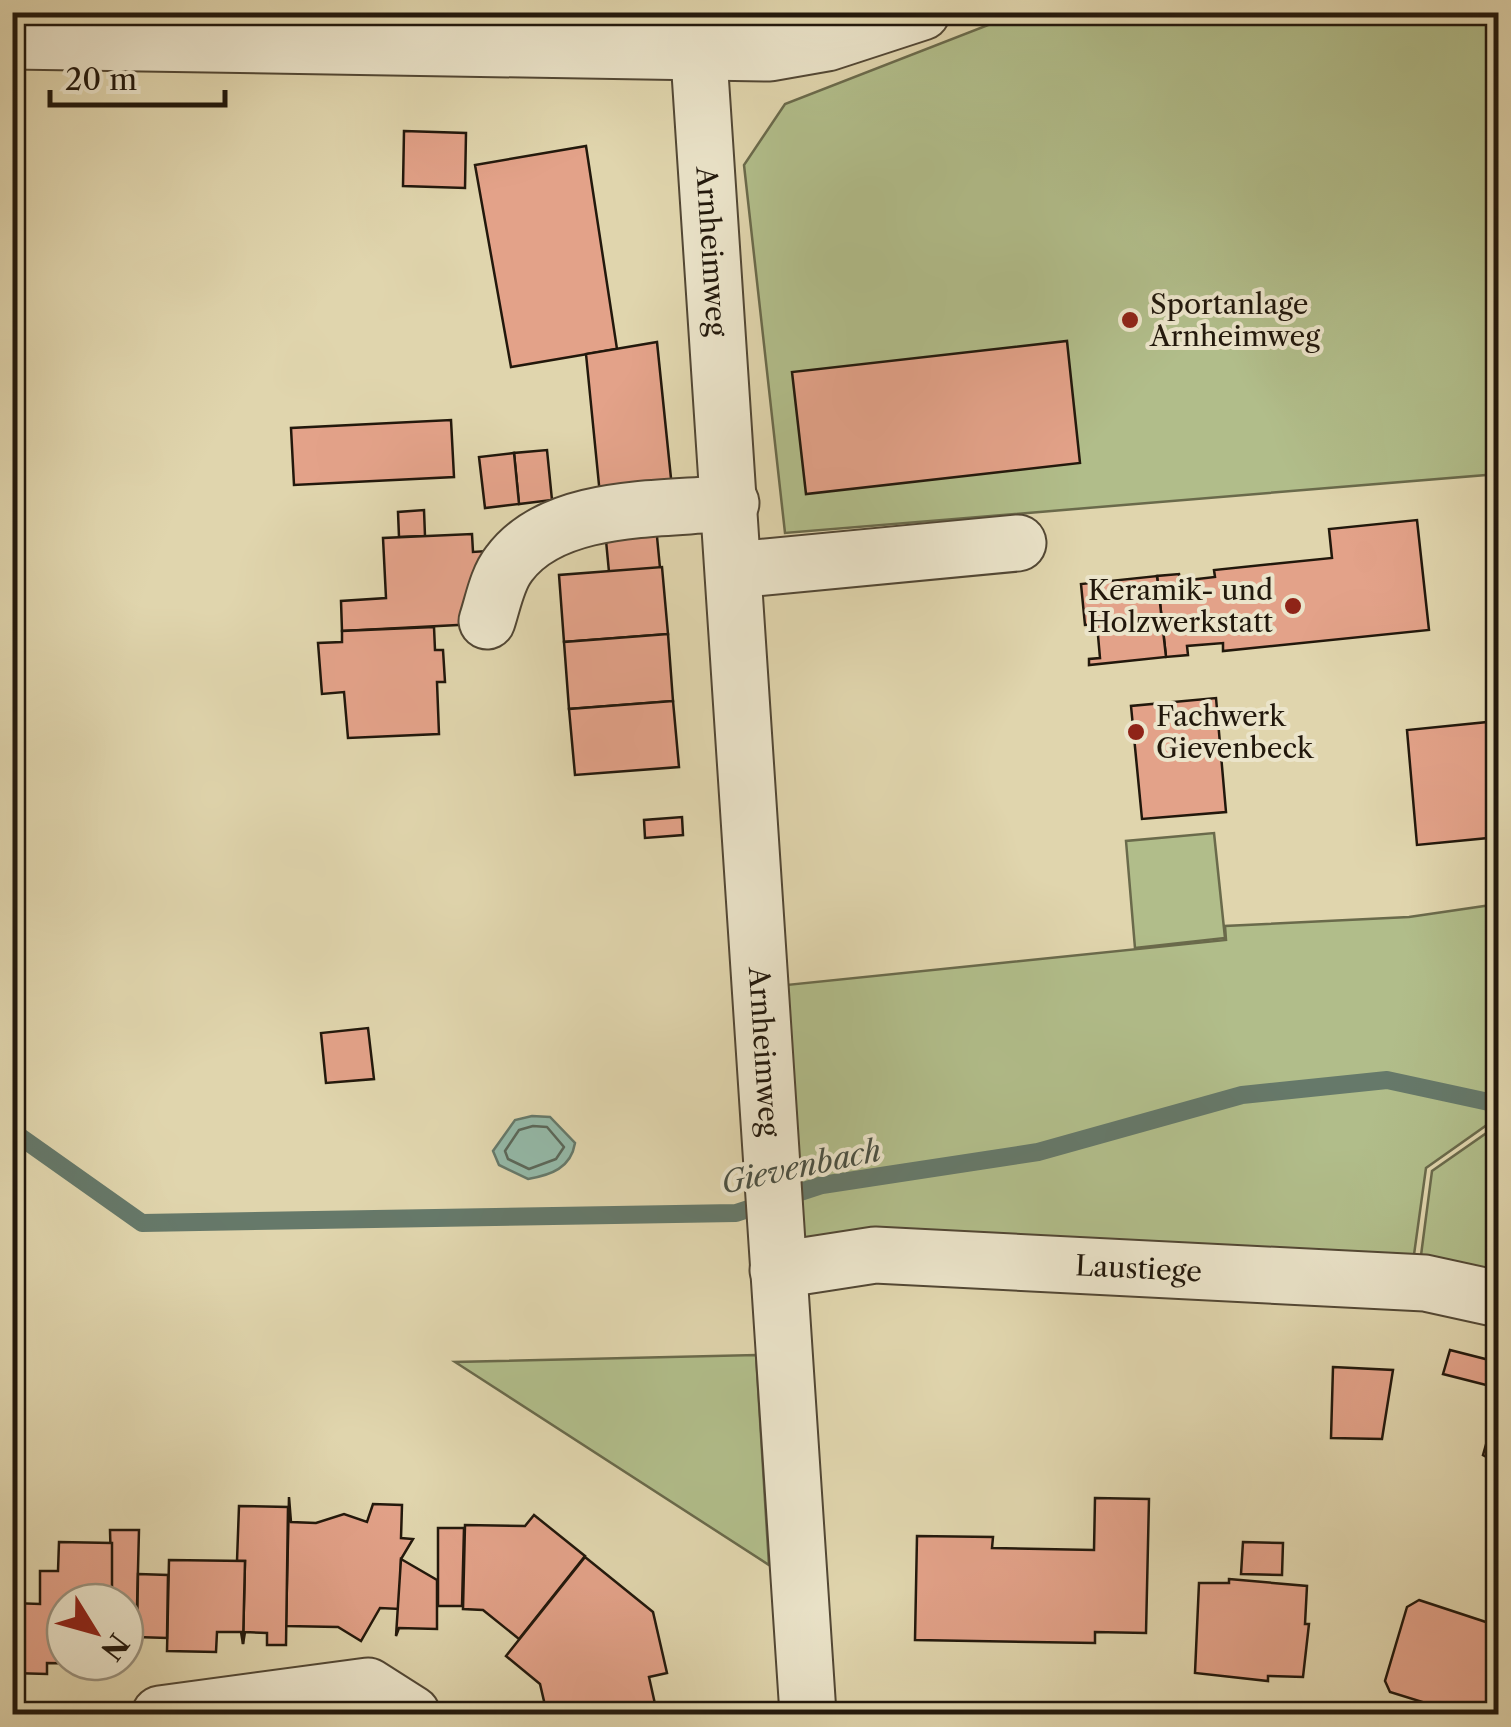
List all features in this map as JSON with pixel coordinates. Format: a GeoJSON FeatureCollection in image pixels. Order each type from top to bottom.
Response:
{"type":"FeatureCollection","features":[{"type":"Feature","properties":{"kind":"street"},"geometry":{"type":"LineString","coordinates":[[12,41],[75,27],[698,33],[770,53],[827,44],[922,12]]}},
{"type":"Feature","properties":{"kind":"street","name":"Arnheimweg"},"geometry":{"type":"LineString","coordinates":[[698,33],[808,1714]]}},
{"type":"Feature","properties":{"kind":"street"},"geometry":{"type":"LineString","coordinates":[[487,621],[506,566],[534,536],[572,520],[731,503]]}},
{"type":"Feature","properties":{"kind":"street"},"geometry":{"type":"LineString","coordinates":[[735,570],[1018,544]]}},
{"type":"Feature","properties":{"kind":"street","name":"Laustiege"},"geometry":{"type":"LineString","coordinates":[[777,1259],[875,1256],[1426,1284],[1498,1299]]}},
{"type":"Feature","properties":{"kind":"street"},"geometry":{"type":"LineString","coordinates":[[160,1714],[368,1686],[412,1714]]}},
{"type":"Feature","properties":{"kind":"green space","name":"Sportanlage Arnheimweg"},"geometry":{"type":"Polygon","coordinates":[[[1019,13],[1498,13],[1498,474],[785,533],[744,165],[785,104],[1019,13]]]}},
{"type":"Feature","properties":{"kind":"green space"},"geometry":{"type":"Polygon","coordinates":[[[1214,833],[1225,938],[1135,948],[1126,841],[1214,833]]]}},
{"type":"Feature","properties":{"kind":"green space"},"geometry":{"type":"Polygon","coordinates":[[[1498,904],[1498,1117],[1426,1168],[1413,1262],[804,1275],[786,985],[1226,940],[1225,926],[1409,917],[1498,904]]]}},
{"type":"Feature","properties":{"kind":"green space"},"geometry":{"type":"Polygon","coordinates":[[[1498,1125],[1498,1277],[1420,1263],[1432,1171],[1498,1125]]]}},
{"type":"Feature","properties":{"kind":"green space"},"geometry":{"type":"Polygon","coordinates":[[[756,1355],[769,1565],[455,1362],[756,1355]]]}},
{"type":"Feature","properties":{"kind":"water"},"geometry":{"type":"Polygon","coordinates":[[[550,1117],[575,1143],[569,1159],[559,1169],[528,1179],[499,1165],[493,1151],[515,1120],[550,1117]]]}},
{"type":"Feature","properties":{"kind":"building"},"geometry":{"type":"Polygon","coordinates":[[[404,131],[466,133],[465,188],[403,186],[404,131]]]}},
{"type":"Feature","properties":{"kind":"building"},"geometry":{"type":"Polygon","coordinates":[[[586,146],[617,349],[511,367],[475,165],[586,146]]]}},
{"type":"Feature","properties":{"kind":"building"},"geometry":{"type":"Polygon","coordinates":[[[1067,341],[1080,463],[806,494],[792,372],[1067,341]]]}},
{"type":"Feature","properties":{"kind":"building"},"geometry":{"type":"Polygon","coordinates":[[[657,342],[672,488],[600,495],[586,354],[657,342]]]}},
{"type":"Feature","properties":{"kind":"building"},"geometry":{"type":"Polygon","coordinates":[[[451,420],[454,477],[294,485],[291,428],[451,420]]]}},
{"type":"Feature","properties":{"kind":"building"},"geometry":{"type":"Polygon","coordinates":[[[547,450],[552,500],[519,504],[514,453],[547,450]]]}},
{"type":"Feature","properties":{"kind":"building"},"geometry":{"type":"Polygon","coordinates":[[[514,453],[519,504],[485,508],[479,457],[514,453]]]}},
{"type":"Feature","properties":{"kind":"building"},"geometry":{"type":"Polygon","coordinates":[[[424,510],[425,536],[399,537],[398,512],[424,510]]]}},
{"type":"Feature","properties":{"kind":"building","name":"Keramik- und Holzwerkstatt"},"geometry":{"type":"Polygon","coordinates":[[[1417,520],[1429,630],[1223,651],[1223,643],[1187,646],[1188,655],[1166,657],[1157,576],[1179,574],[1180,581],[1215,577],[1214,570],[1332,558],[1329,529],[1417,520]]]}},
{"type":"Feature","properties":{"kind":"building"},"geometry":{"type":"Polygon","coordinates":[[[656,526],[660,568],[609,572],[605,530],[656,526]]]}},
{"type":"Feature","properties":{"kind":"building"},"geometry":{"type":"Polygon","coordinates":[[[472,534],[473,552],[487,551],[477,624],[342,631],[341,601],[386,598],[383,538],[472,534]]]}},
{"type":"Feature","properties":{"kind":"building"},"geometry":{"type":"Polygon","coordinates":[[[662,567],[668,634],[564,642],[559,575],[662,567]]]}},
{"type":"Feature","properties":{"kind":"building"},"geometry":{"type":"Polygon","coordinates":[[[1157,576],[1166,657],[1089,665],[1089,659],[1100,658],[1097,624],[1085,625],[1081,584],[1157,576]]]}},
{"type":"Feature","properties":{"kind":"building"},"geometry":{"type":"Polygon","coordinates":[[[434,627],[435,650],[443,650],[445,682],[437,682],[439,734],[348,738],[344,692],[322,694],[318,643],[342,642],[342,631],[434,627]]]}},
{"type":"Feature","properties":{"kind":"building"},"geometry":{"type":"Polygon","coordinates":[[[668,634],[673,701],[569,709],[564,642],[668,634]]]}},
{"type":"Feature","properties":{"kind":"building"},"geometry":{"type":"Polygon","coordinates":[[[1216,698],[1226,812],[1142,819],[1131,706],[1216,698]]]}},
{"type":"Feature","properties":{"kind":"building"},"geometry":{"type":"Polygon","coordinates":[[[673,701],[679,767],[575,775],[569,709],[673,701]]]}},
{"type":"Feature","properties":{"kind":"building"},"geometry":{"type":"Polygon","coordinates":[[[1498,721],[1498,837],[1417,845],[1407,730],[1498,721]]]}},
{"type":"Feature","properties":{"kind":"building"},"geometry":{"type":"Polygon","coordinates":[[[682,817],[683,835],[645,838],[644,820],[682,817]]]}},
{"type":"Feature","properties":{"kind":"building"},"geometry":{"type":"Polygon","coordinates":[[[368,1028],[374,1079],[326,1083],[321,1033],[368,1028]]]}},
{"type":"Feature","properties":{"kind":"building"},"geometry":{"type":"Polygon","coordinates":[[[1450,1350],[1497,1362],[1490,1386],[1443,1374],[1450,1350]]]}},
{"type":"Feature","properties":{"kind":"building"},"geometry":{"type":"Polygon","coordinates":[[[1333,1367],[1393,1370],[1382,1439],[1331,1438],[1333,1367]]]}},
{"type":"Feature","properties":{"kind":"building"},"geometry":{"type":"Polygon","coordinates":[[[1498,1402],[1498,1463],[1483,1455],[1498,1402]]]}},
{"type":"Feature","properties":{"kind":"building"},"geometry":{"type":"Polygon","coordinates":[[[289,1497],[291,1522],[316,1523],[344,1514],[367,1522],[373,1504],[402,1505],[401,1538],[413,1539],[401,1559],[400,1609],[380,1608],[361,1641],[338,1627],[286,1626],[289,1497]]]}},
{"type":"Feature","properties":{"kind":"building"},"geometry":{"type":"Polygon","coordinates":[[[1095,1498],[1149,1499],[1146,1633],[1095,1632],[1095,1643],[915,1640],[917,1536],[993,1537],[992,1548],[1094,1550],[1095,1498]]]}},
{"type":"Feature","properties":{"kind":"building"},"geometry":{"type":"Polygon","coordinates":[[[239,1506],[288,1507],[286,1645],[267,1645],[267,1633],[245,1632],[243,1644],[245,1561],[237,1561],[239,1506]]]}},
{"type":"Feature","properties":{"kind":"building"},"geometry":{"type":"Polygon","coordinates":[[[534,1515],[585,1556],[519,1639],[483,1610],[463,1609],[465,1525],[525,1526],[534,1515]]]}},
{"type":"Feature","properties":{"kind":"building"},"geometry":{"type":"Polygon","coordinates":[[[438,1528],[464,1528],[462,1606],[438,1606],[438,1528]]]}},
{"type":"Feature","properties":{"kind":"building"},"geometry":{"type":"Polygon","coordinates":[[[110,1530],[139,1530],[138,1582],[111,1582],[110,1530]]]}},
{"type":"Feature","properties":{"kind":"building"},"geometry":{"type":"Polygon","coordinates":[[[59,1542],[112,1543],[112,1582],[45,1582],[45,1674],[12,1673],[12,1603],[40,1604],[40,1571],[58,1571],[59,1542]]]}},
{"type":"Feature","properties":{"kind":"building"},"geometry":{"type":"Polygon","coordinates":[[[1243,1542],[1283,1543],[1282,1575],[1241,1574],[1243,1542]]]}},
{"type":"Feature","properties":{"kind":"building"},"geometry":{"type":"Polygon","coordinates":[[[585,1557],[653,1612],[667,1673],[649,1677],[655,1704],[602,1714],[547,1714],[540,1684],[506,1656],[585,1557]]]}},
{"type":"Feature","properties":{"kind":"building"},"geometry":{"type":"Polygon","coordinates":[[[401,1559],[437,1580],[437,1629],[399,1628],[396,1636],[401,1559]]]}},
{"type":"Feature","properties":{"kind":"building"},"geometry":{"type":"Polygon","coordinates":[[[169,1560],[245,1561],[243,1644],[241,1632],[217,1632],[216,1652],[167,1651],[169,1560]]]}},
{"type":"Feature","properties":{"kind":"building"},"geometry":{"type":"Polygon","coordinates":[[[138,1574],[168,1575],[167,1638],[145,1637],[145,1582],[138,1582],[138,1574]]]}},
{"type":"Feature","properties":{"kind":"building"},"geometry":{"type":"Polygon","coordinates":[[[1229,1579],[1307,1586],[1305,1624],[1309,1624],[1303,1677],[1268,1676],[1268,1681],[1195,1673],[1199,1583],[1229,1583],[1229,1579]]]}},
{"type":"Feature","properties":{"kind":"building"},"geometry":{"type":"Polygon","coordinates":[[[1419,1600],[1498,1626],[1498,1679],[1488,1713],[1461,1714],[1390,1692],[1385,1681],[1407,1607],[1419,1600]]]}},
{"type":"Feature","properties":{"kind":"building"},"geometry":{"type":"Polygon","coordinates":[[[646,1705],[648,1714],[602,1714],[646,1705]]]}},
{"type":"Feature","properties":{"kind":"waterway","name":"Gievenbach"},"geometry":{"type":"LineString","coordinates":[[12,1131],[142,1223],[736,1213],[822,1185],[1038,1152],[1242,1095],[1387,1080],[1498,1104]]}},
{"type":"Feature","properties":{"kind":"place","name":"Sportanlage Arnheimweg"},"geometry":{"type":"Point","coordinates":[1130,320]}},
{"type":"Feature","properties":{"kind":"place","name":"Keramik- und Holzwerkstatt"},"geometry":{"type":"Point","coordinates":[1293,606]}},
{"type":"Feature","properties":{"kind":"place","name":"Fachwerk Gievenbeck"},"geometry":{"type":"Point","coordinates":[1136,732]}}]}
